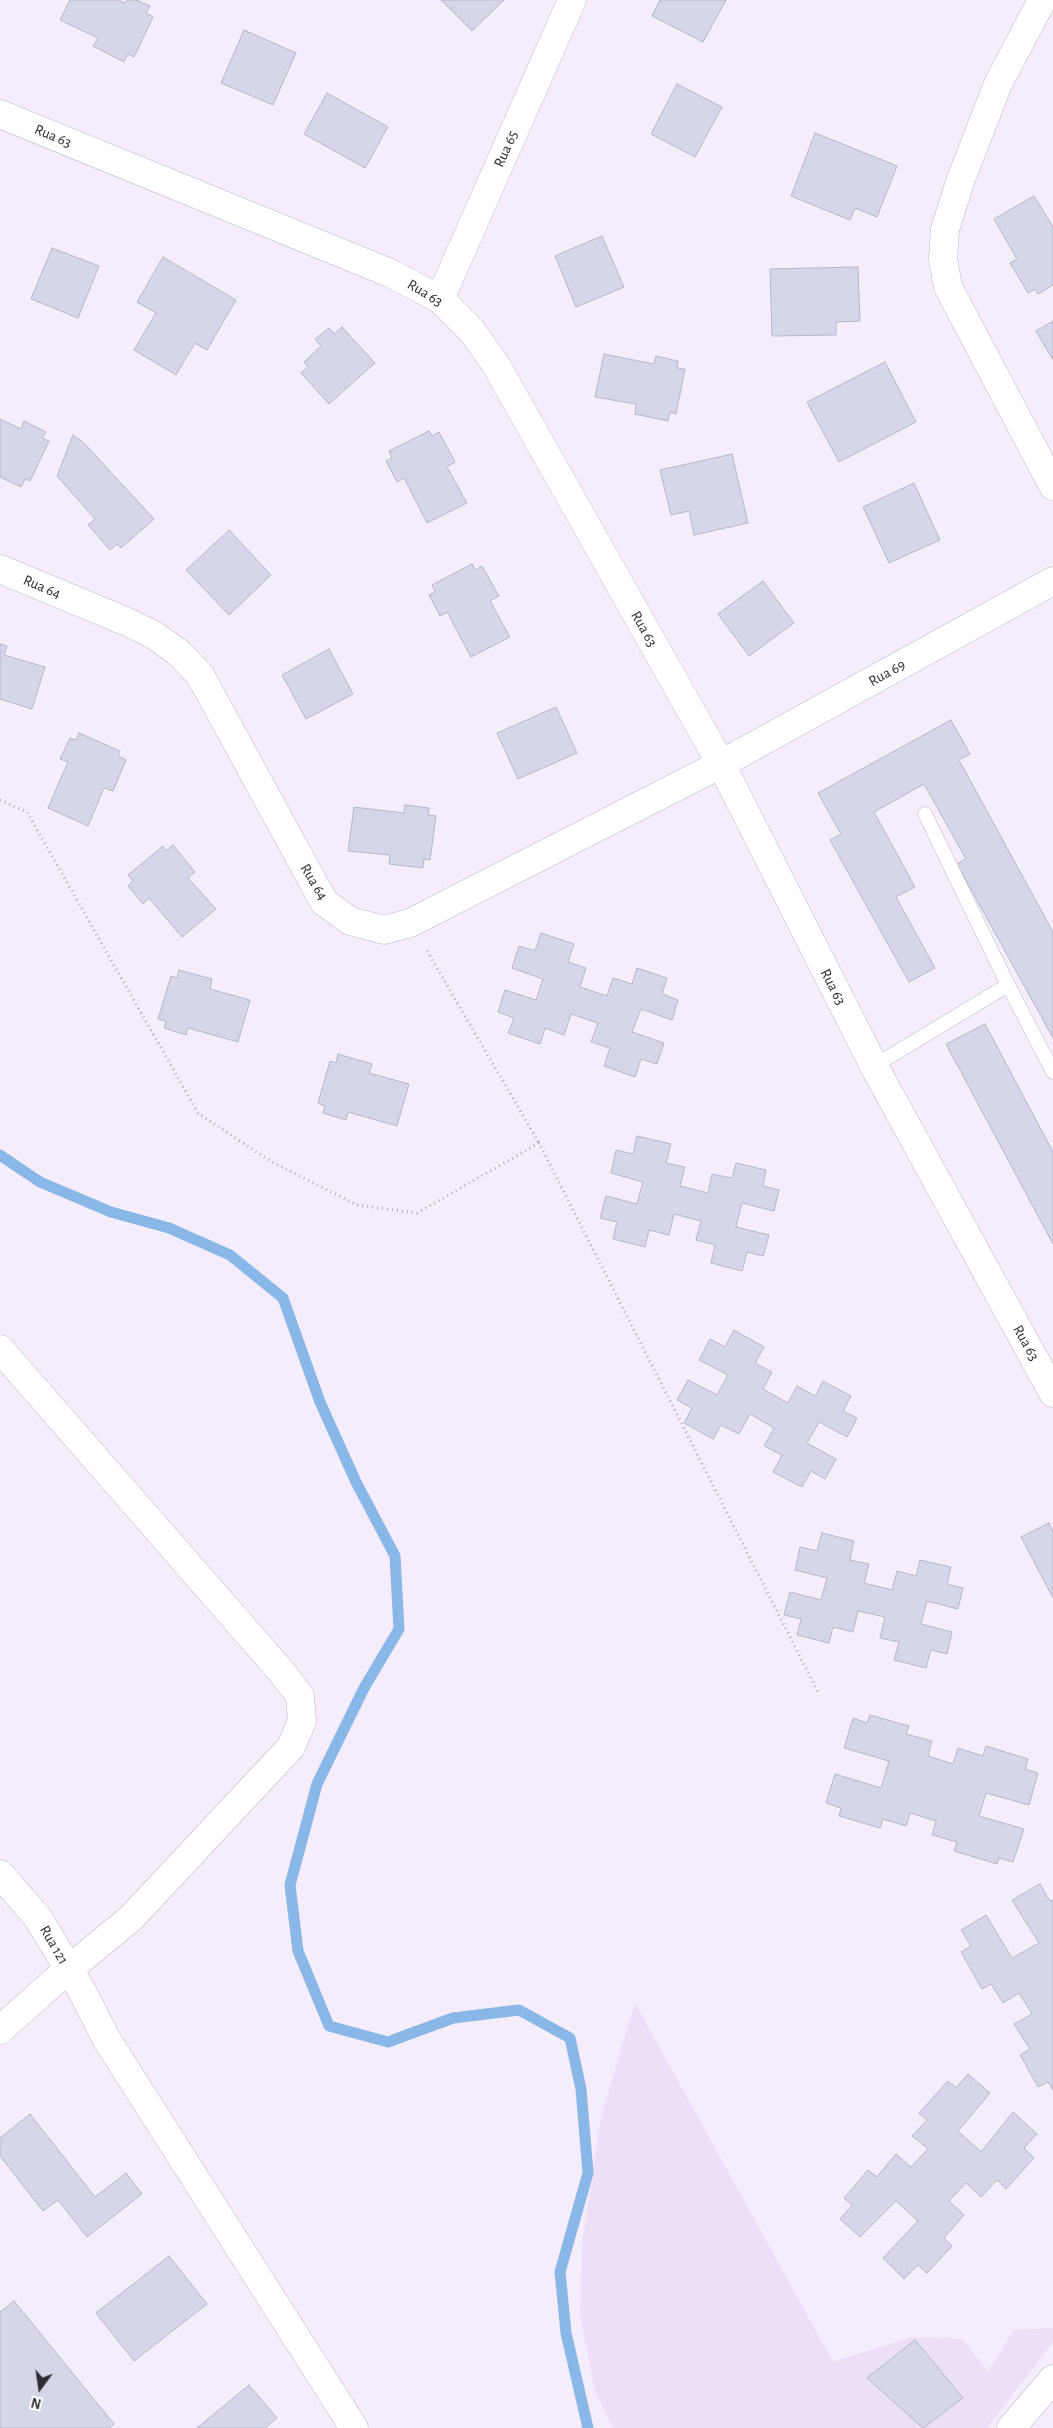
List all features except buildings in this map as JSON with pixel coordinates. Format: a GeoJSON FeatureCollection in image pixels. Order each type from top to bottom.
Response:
{"type":"FeatureCollection","features":[{"type":"Feature","properties":{"kind":"street","name":"Rua 65"},"geometry":{"type":"LineString","coordinates":[[440,299],[572,0]]}},
{"type":"Feature","properties":{"kind":"street"},"geometry":{"type":"LineString","coordinates":[[1042,0],[998,84],[961,179],[945,229],[943,259],[948,287],[1053,486]]}},
{"type":"Feature","properties":{"kind":"street","name":"Rua 63"},"geometry":{"type":"LineString","coordinates":[[0,114],[390,273],[440,299],[472,330],[496,365],[721,764],[874,1066],[1053,1393]]}},
{"type":"Feature","properties":{"kind":"street","name":"Rua 64"},"geometry":{"type":"LineString","coordinates":[[0,569],[125,621],[154,635],[179,653],[200,675],[324,902],[350,921],[384,930],[410,923],[721,764]]}},
{"type":"Feature","properties":{"kind":"street","name":"Rua 69"},"geometry":{"type":"LineString","coordinates":[[721,764],[1053,581]]}},
{"type":"Feature","properties":{"kind":"street"},"geometry":{"type":"LineString","coordinates":[[0,1349],[280,1670],[300,1696],[302,1721],[290,1748],[131,1918],[69,1969],[107,2040],[354,2428]]}},
{"type":"Feature","properties":{"kind":"street","name":"Rua 121"},"geometry":{"type":"LineString","coordinates":[[0,1874],[38,1918],[69,1969],[0,2030]]}},
{"type":"Feature","properties":{"kind":"street"},"geometry":{"type":"LineString","coordinates":[[1011,2428],[1053,2378]]}},
{"type":"Feature","properties":{"kind":"lane"},"geometry":{"type":"LineString","coordinates":[[925,814],[1008,985],[1053,1072]]}},
{"type":"Feature","properties":{"kind":"lane"},"geometry":{"type":"LineString","coordinates":[[874,1066],[1008,985]]}},
{"type":"Feature","properties":{"kind":"path"},"geometry":{"type":"LineString","coordinates":[[0,800],[27,812],[198,1113],[270,1161],[357,1205],[417,1213],[539,1143]]}},
{"type":"Feature","properties":{"kind":"path"},"geometry":{"type":"LineString","coordinates":[[410,923],[539,1143],[819,1694]]}},
{"type":"Feature","properties":{"kind":"shaded area"},"geometry":{"type":"Polygon","coordinates":[[[635,2003],[833,2362],[912,2337],[962,2339],[988,2372],[1014,2330],[1053,2328],[1053,2342],[987,2428],[613,2428],[595,2391],[580,2314],[583,2235],[601,2117],[635,2003]]]}},
{"type":"Feature","properties":{"kind":"waterway"},"geometry":{"type":"LineString","coordinates":[[0,1155],[40,1182],[111,1212],[169,1228],[230,1255],[283,1298],[320,1402],[356,1482],[395,1556],[399,1629],[364,1688],[317,1784],[290,1885],[298,1951],[329,2026],[388,2042],[453,2018],[519,2010],[570,2038],[581,2089],[588,2173],[560,2272],[566,2333],[588,2428]]}}]}
